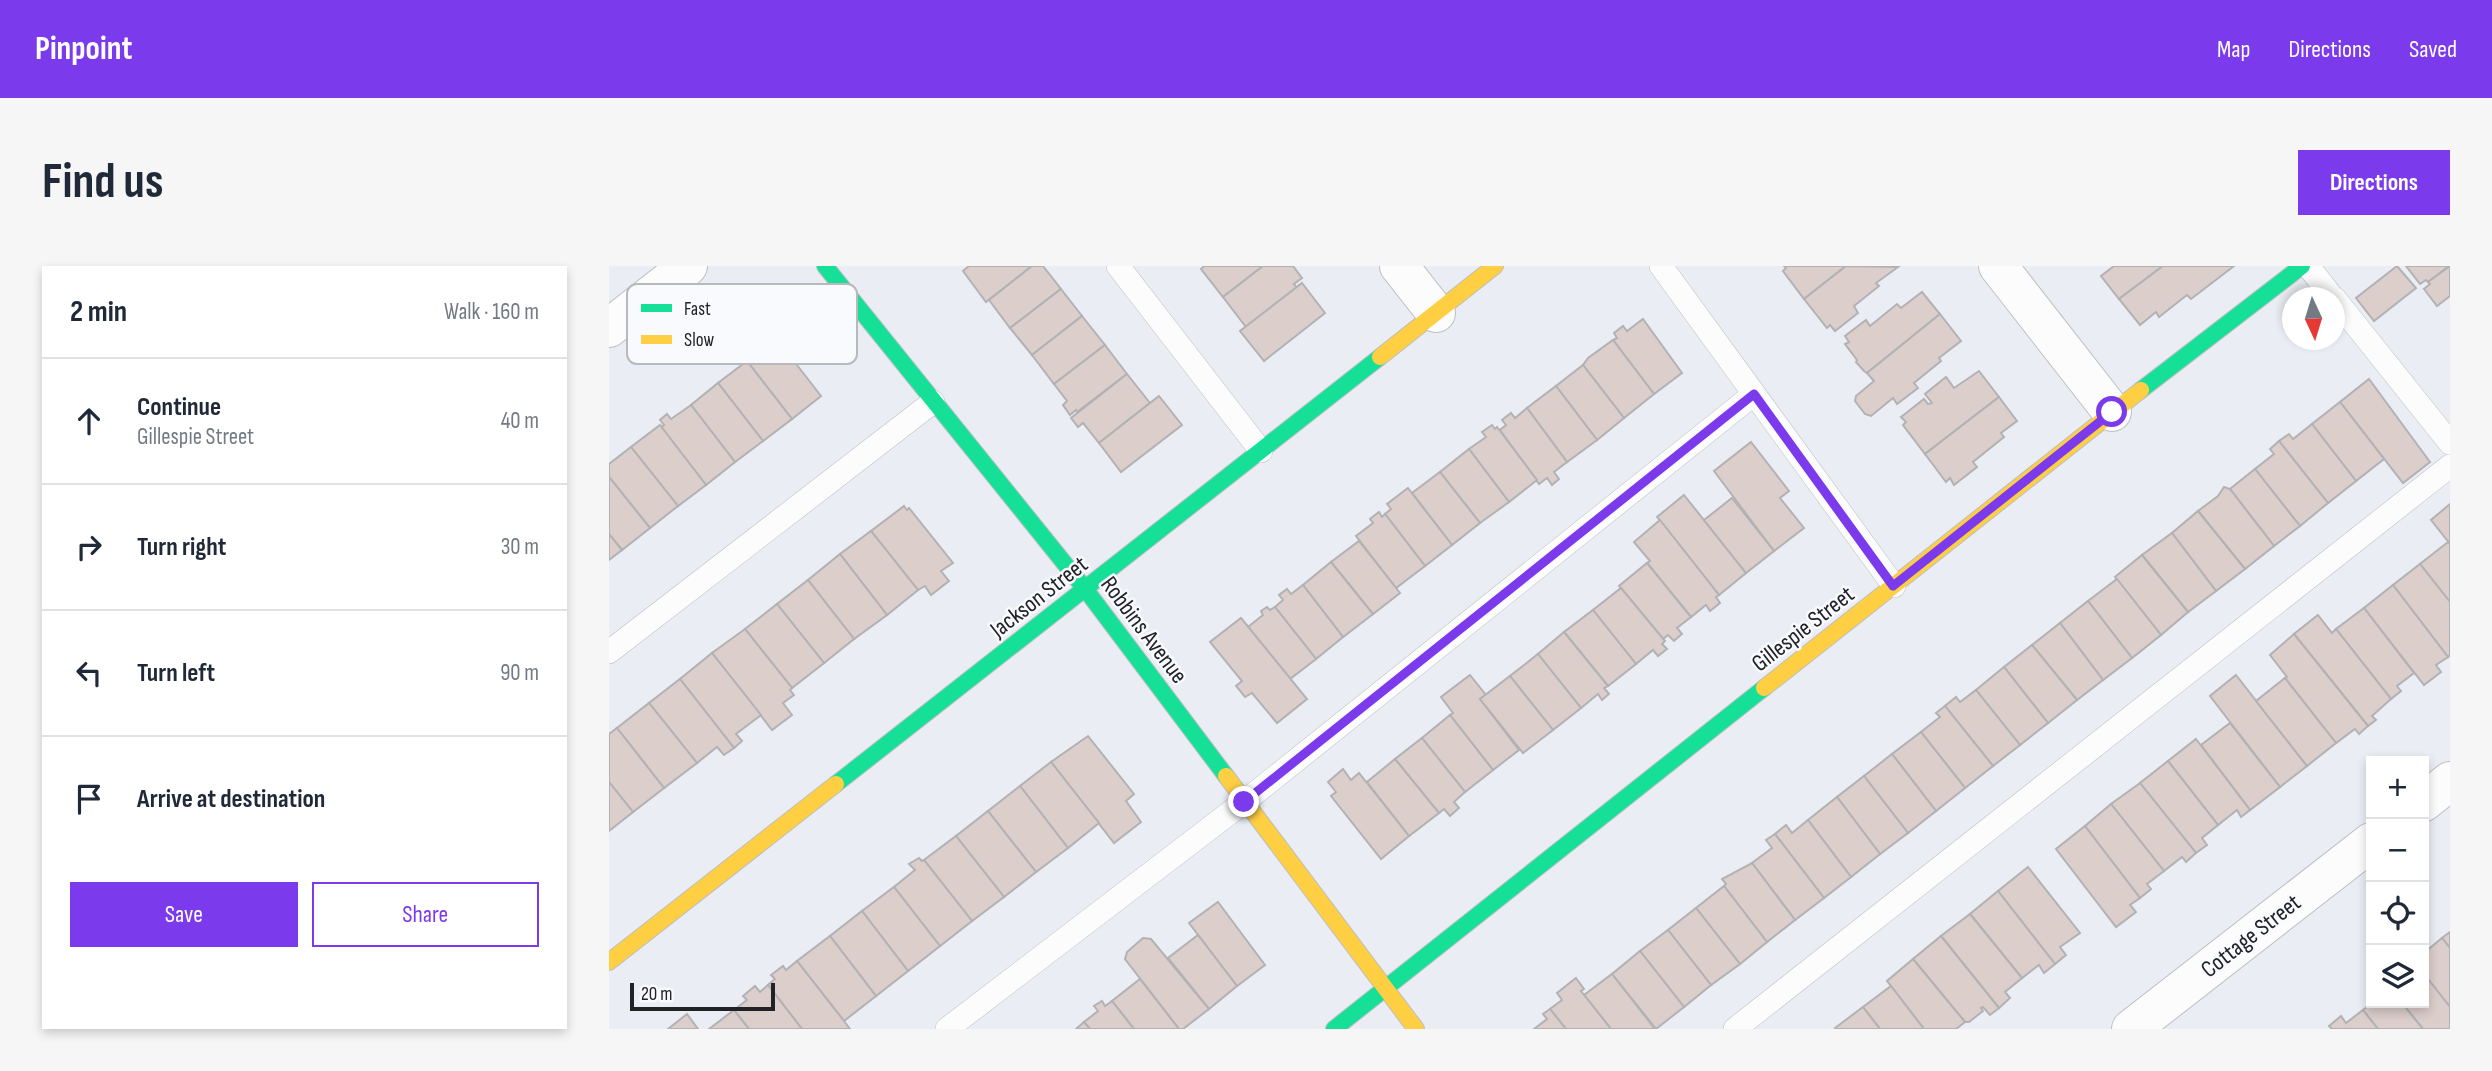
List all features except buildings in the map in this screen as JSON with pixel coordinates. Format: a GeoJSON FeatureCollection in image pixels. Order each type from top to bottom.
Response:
{"type":"FeatureCollection","features":[{"type":"Feature","properties":{"kind":"main road","name":"Robbins Avenue"},"geometry":{"type":"LineString","coordinates":[[825,266],[839,284]]}},
{"type":"Feature","properties":{"kind":"main road","name":"Jackson Street"},"geometry":{"type":"LineString","coordinates":[[609,962],[1086,590],[1495,266]]}},
{"type":"Feature","properties":{"kind":"main road","name":"Gillespie Street"},"geometry":{"type":"LineString","coordinates":[[1334,1029],[2112,412],[2302,266]]}},
{"type":"Feature","properties":{"kind":"main road","name":"Robbins Avenue"},"geometry":{"type":"LineString","coordinates":[[857,306],[1086,590],[1416,1029]]}},
{"type":"Feature","properties":{"kind":"street"},"geometry":{"type":"LineString","coordinates":[[665,284],[688,266]]}},
{"type":"Feature","properties":{"kind":"street"},"geometry":{"type":"LineString","coordinates":[[1399,266],[1436,313]]}},
{"type":"Feature","properties":{"kind":"street"},"geometry":{"type":"LineString","coordinates":[[1998,266],[2112,412]]}},
{"type":"Feature","properties":{"kind":"street"},"geometry":{"type":"LineString","coordinates":[[609,328],[627,314]]}},
{"type":"Feature","properties":{"kind":"street"},"geometry":{"type":"LineString","coordinates":[[2429,798],[2450,781]]}},
{"type":"Feature","properties":{"kind":"street","name":"Cottage Street"},"geometry":{"type":"LineString","coordinates":[[2131,1029],[2366,846]]}},
{"type":"Feature","properties":{"kind":"lane"},"geometry":{"type":"LineString","coordinates":[[1118,266],[1261,451]]}},
{"type":"Feature","properties":{"kind":"lane"},"geometry":{"type":"LineString","coordinates":[[1661,266],[1893,586]]}},
{"type":"Feature","properties":{"kind":"lane"},"geometry":{"type":"LineString","coordinates":[[2308,266],[2325,287]]}},
{"type":"Feature","properties":{"kind":"lane"},"geometry":{"type":"LineString","coordinates":[[2345,312],[2450,443]]}},
{"type":"Feature","properties":{"kind":"lane"},"geometry":{"type":"LineString","coordinates":[[947,1029],[1244,802],[1754,394]]}},
{"type":"Feature","properties":{"kind":"lane"},"geometry":{"type":"LineString","coordinates":[[609,652],[933,402]]}},
{"type":"Feature","properties":{"kind":"lane"},"geometry":{"type":"LineString","coordinates":[[1735,1029],[2450,466]]}},
{"type":"Feature","properties":{"kind":"traffic: fast"},"geometry":{"type":"LineString","coordinates":[[825,266],[840,284]]}},
{"type":"Feature","properties":{"kind":"traffic: fast"},"geometry":{"type":"LineString","coordinates":[[2141,390],[2302,266]]}},
{"type":"Feature","properties":{"kind":"traffic: fast"},"geometry":{"type":"LineString","coordinates":[[857,306],[1086,590],[1226,776]]}},
{"type":"Feature","properties":{"kind":"traffic: fast"},"geometry":{"type":"LineString","coordinates":[[836,784],[1380,357]]}},
{"type":"Feature","properties":{"kind":"traffic: fast"},"geometry":{"type":"LineString","coordinates":[[1334,1029],[1764,688]]}},
{"type":"Feature","properties":{"kind":"traffic: slow"},"geometry":{"type":"LineString","coordinates":[[1380,357],[1495,266]]}},
{"type":"Feature","properties":{"kind":"traffic: slow"},"geometry":{"type":"LineString","coordinates":[[1764,688],[2141,390]]}},
{"type":"Feature","properties":{"kind":"traffic: slow"},"geometry":{"type":"LineString","coordinates":[[1226,776],[1416,1029]]}},
{"type":"Feature","properties":{"kind":"traffic: slow"},"geometry":{"type":"LineString","coordinates":[[609,962],[836,784]]}},
{"type":"Feature","properties":{"kind":"route"},"geometry":{"type":"LineString","coordinates":[[1244,802],[1754,394],[1893,586],[2112,412]]}}]}
